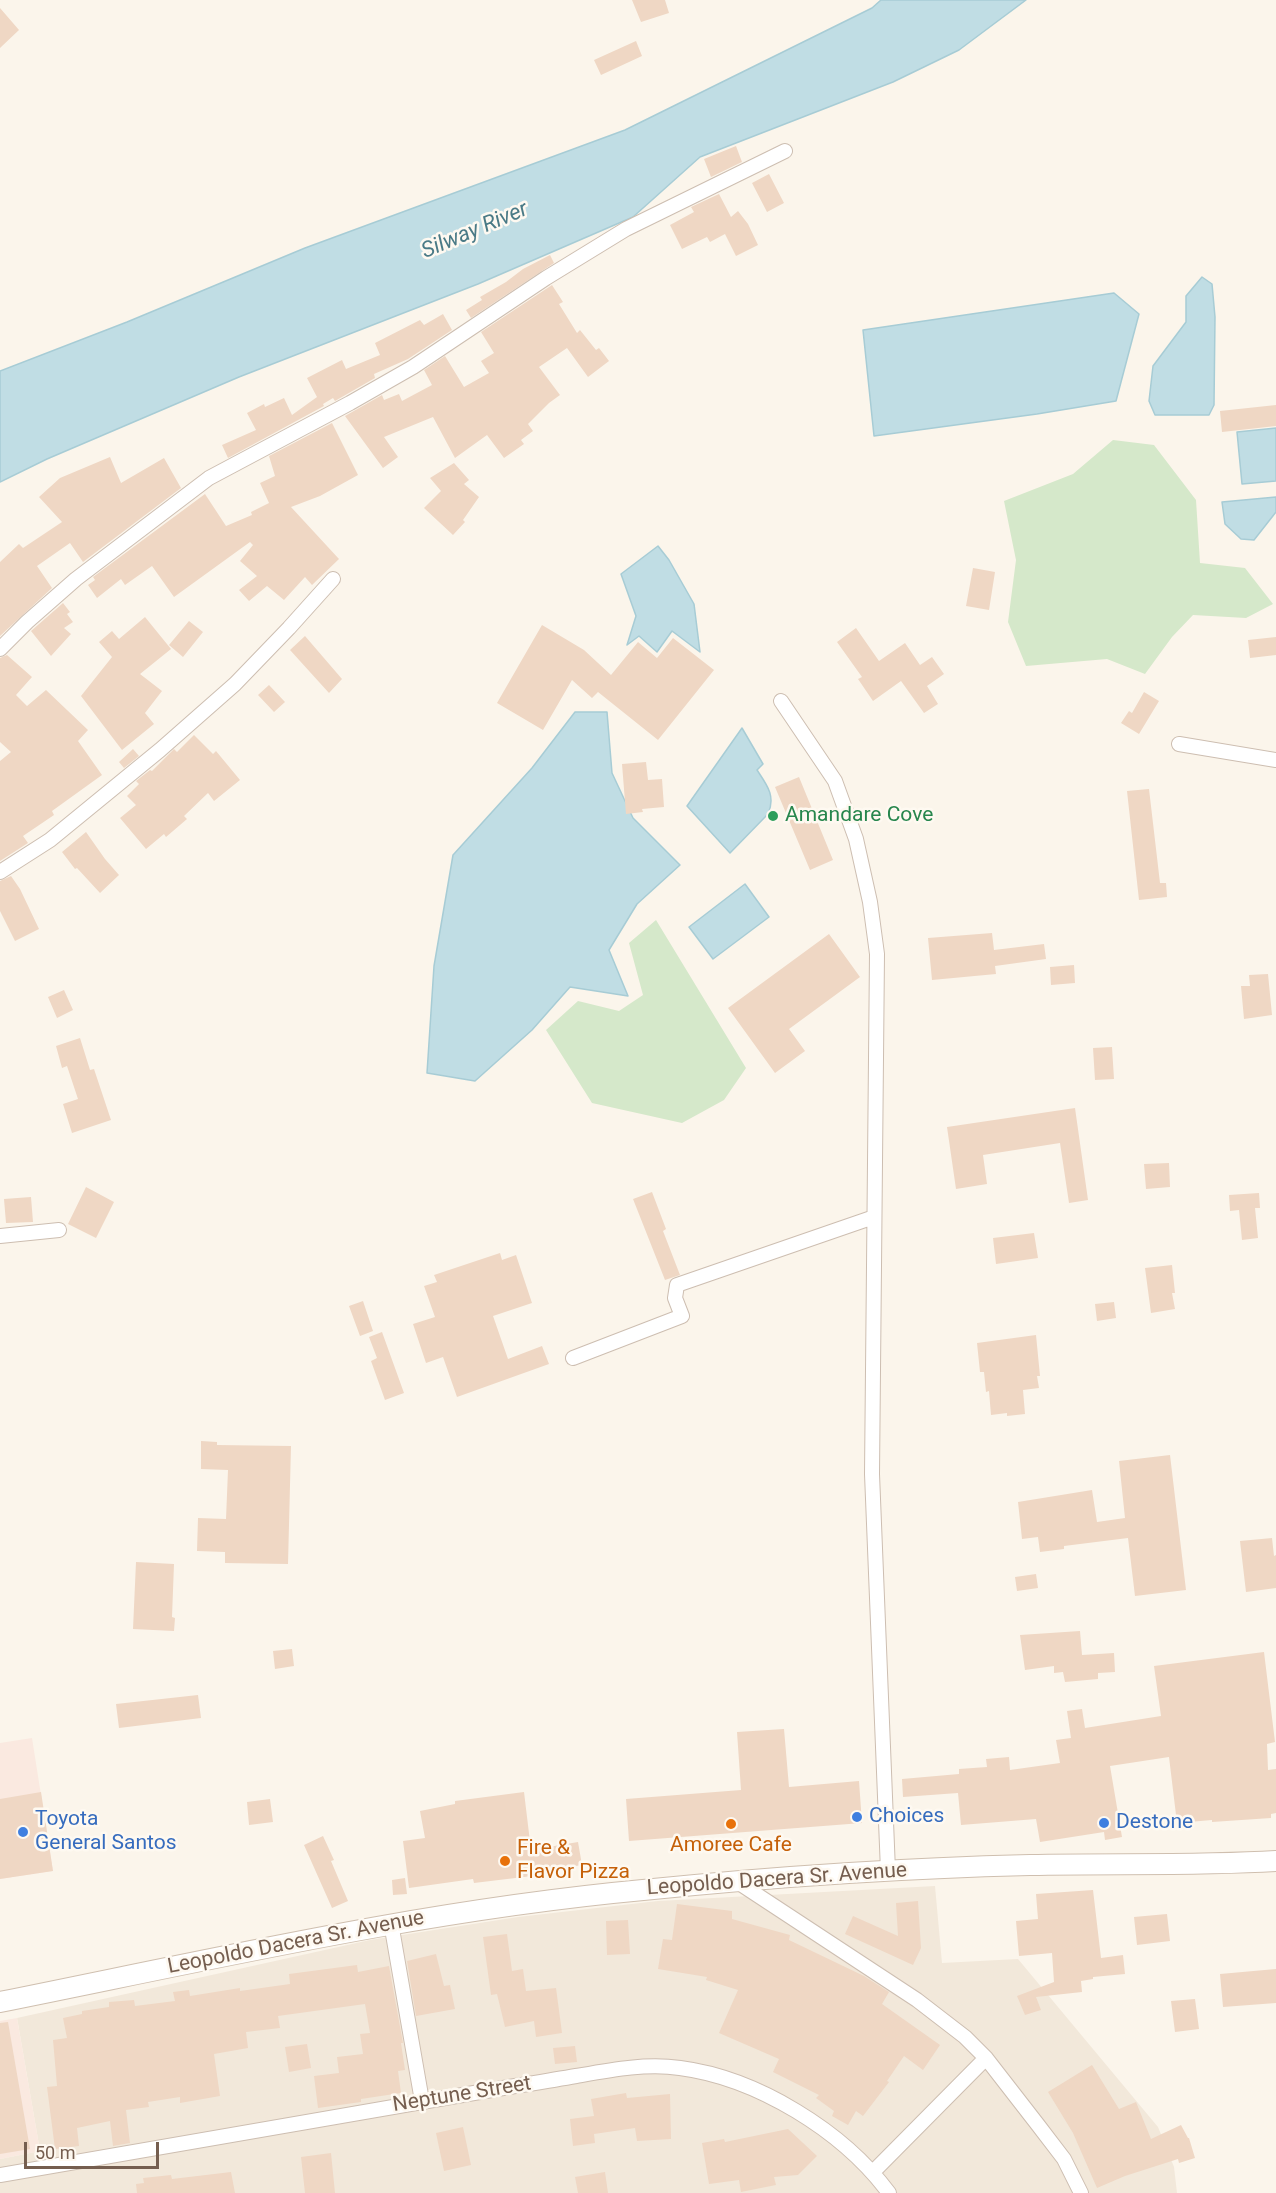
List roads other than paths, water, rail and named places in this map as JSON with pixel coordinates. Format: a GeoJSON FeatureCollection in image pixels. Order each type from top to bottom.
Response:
{"type":"FeatureCollection","features":[{"type":"Feature","properties":{"kind":"main road","name":"Leopoldo Dacera Sr. Avenue"},"geometry":{"type":"LineString","coordinates":[[0,2002],[391,1923],[539,1902],[736,1881],[888,1871],[1032,1865],[1219,1864],[1276,1861]]}},
{"type":"Feature","properties":{"kind":"street"},"geometry":{"type":"LineString","coordinates":[[0,650],[27,622],[76,579],[209,478],[413,367],[546,278],[626,229],[785,151]]}},
{"type":"Feature","properties":{"kind":"street"},"geometry":{"type":"LineString","coordinates":[[0,873],[50,840],[160,750],[290,628],[333,579]]}},
{"type":"Feature","properties":{"kind":"street"},"geometry":{"type":"LineString","coordinates":[[781,701],[835,781],[856,839],[870,902],[877,954],[872,1474],[888,1871]]}},
{"type":"Feature","properties":{"kind":"street"},"geometry":{"type":"LineString","coordinates":[[1179,744],[1276,760]]}},
{"type":"Feature","properties":{"kind":"street"},"geometry":{"type":"LineString","coordinates":[[573,1359],[682,1316],[675,1298],[677,1285],[874,1217]]}},
{"type":"Feature","properties":{"kind":"street"},"geometry":{"type":"LineString","coordinates":[[0,1236],[59,1230]]}},
{"type":"Feature","properties":{"kind":"street"},"geometry":{"type":"LineString","coordinates":[[736,1881],[917,2000],[965,2037],[986,2058],[1064,2159],[1081,2193]]}},
{"type":"Feature","properties":{"kind":"street"},"geometry":{"type":"LineString","coordinates":[[391,1923],[422,2101]]}},
{"type":"Feature","properties":{"kind":"street"},"geometry":{"type":"LineString","coordinates":[[873,2172],[986,2058]]}},
{"type":"Feature","properties":{"kind":"street","name":"Neptune Street"},"geometry":{"type":"LineString","coordinates":[[0,2175],[422,2101],[623,2069],[654,2067],[680,2068],[740,2084],[779,2102],[839,2139],[873,2172],[888,2193]]}},
{"type":"Feature","properties":{"kind":"water","name":"Silway River"},"geometry":{"type":"Polygon","coordinates":[[[881,0],[1026,0],[959,50],[893,82],[700,157],[633,217],[478,284],[239,377],[47,459],[0,482],[0,371],[127,322],[305,248],[625,130],[872,8],[881,0]]]}},
{"type":"Feature","properties":{"kind":"water"},"geometry":{"type":"Polygon","coordinates":[[[1202,277],[1212,284],[1215,317],[1214,405],[1209,415],[1155,415],[1149,401],[1153,366],[1186,322],[1186,296],[1202,277]]]}},
{"type":"Feature","properties":{"kind":"water"},"geometry":{"type":"Polygon","coordinates":[[[1114,293],[1139,314],[1116,401],[874,436],[863,330],[1114,293]]]}},
{"type":"Feature","properties":{"kind":"water"},"geometry":{"type":"Polygon","coordinates":[[[1276,428],[1276,481],[1242,484],[1237,432],[1276,428]]]}},
{"type":"Feature","properties":{"kind":"water"},"geometry":{"type":"Polygon","coordinates":[[[1276,497],[1276,512],[1254,540],[1241,539],[1225,524],[1222,502],[1276,497]]]}},
{"type":"Feature","properties":{"kind":"water"},"geometry":{"type":"Polygon","coordinates":[[[658,546],[669,560],[694,604],[700,652],[672,631],[657,652],[639,636],[627,645],[636,616],[621,574],[658,546]]]}},
{"type":"Feature","properties":{"kind":"water"},"geometry":{"type":"Polygon","coordinates":[[[575,712],[607,712],[612,773],[633,818],[680,865],[637,904],[609,950],[628,996],[570,987],[532,1030],[475,1081],[427,1073],[434,966],[453,855],[532,768],[575,712]]]}},
{"type":"Feature","properties":{"kind":"water"},"geometry":{"type":"Polygon","coordinates":[[[742,728],[763,764],[757,770],[767,786],[771,802],[768,814],[730,853],[687,806],[742,728]]]}},
{"type":"Feature","properties":{"kind":"water"},"geometry":{"type":"Polygon","coordinates":[[[745,884],[769,917],[713,959],[689,927],[745,884]]]}},
{"type":"Feature","properties":{"kind":"place","name":"Amandare Cove"},"geometry":{"type":"Point","coordinates":[773,816]}},
{"type":"Feature","properties":{"kind":"place","name":"Choices"},"geometry":{"type":"Point","coordinates":[857,1817]}},
{"type":"Feature","properties":{"kind":"place","name":"Destone"},"geometry":{"type":"Point","coordinates":[1104,1823]}},
{"type":"Feature","properties":{"kind":"place","name":"Amoree Cafe"},"geometry":{"type":"Point","coordinates":[731,1824]}},
{"type":"Feature","properties":{"kind":"place","name":"Toyota General Santos"},"geometry":{"type":"Point","coordinates":[23,1832]}},
{"type":"Feature","properties":{"kind":"place","name":"Fire & Flavor Pizza"},"geometry":{"type":"Point","coordinates":[505,1861]}}]}
